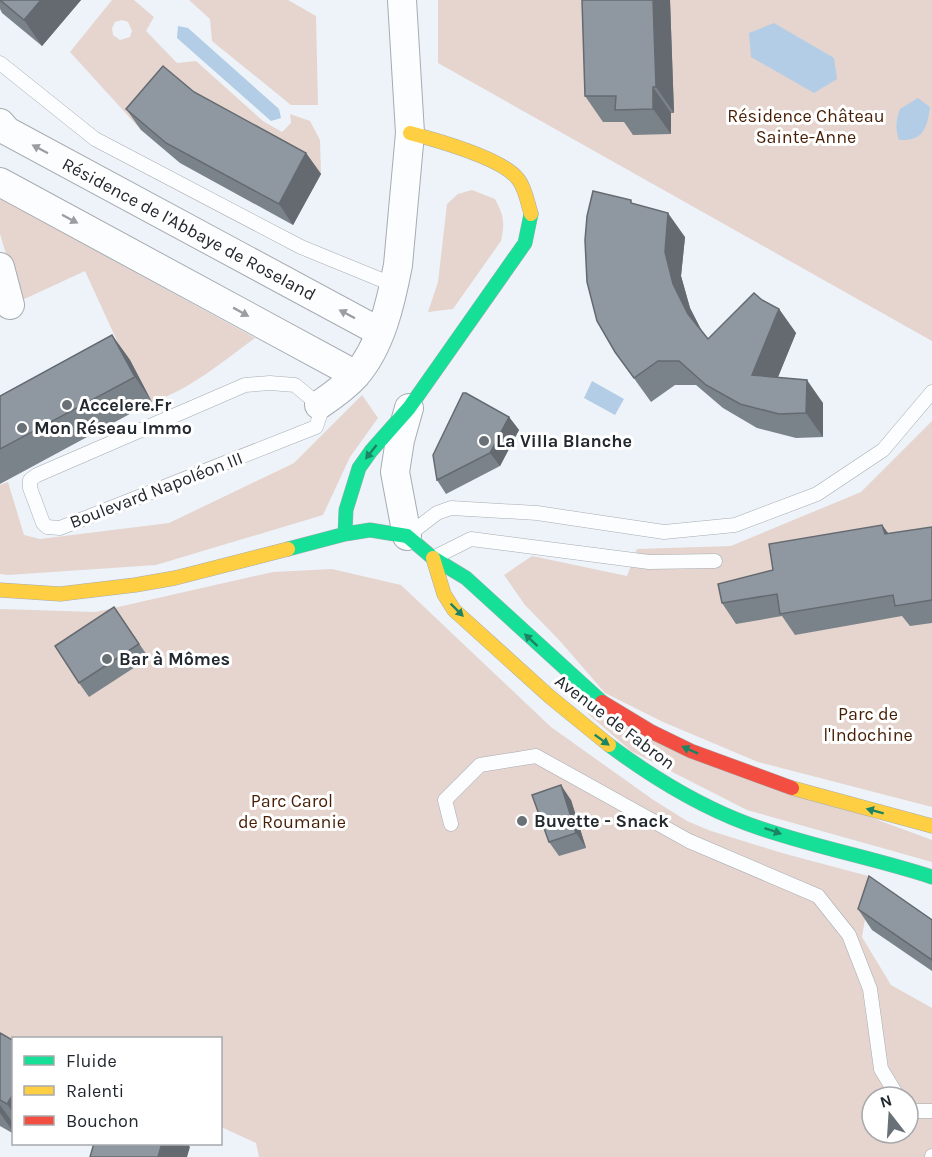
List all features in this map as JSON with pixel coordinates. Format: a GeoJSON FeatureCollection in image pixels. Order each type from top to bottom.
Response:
{"type":"FeatureCollection","features":[{"type":"Feature","properties":{"kind":"street"},"geometry":{"type":"LineString","coordinates":[[319,405],[356,375],[370,353],[380,332],[394,285],[400,254],[410,133],[402,0]]}},
{"type":"Feature","properties":{"kind":"street","name":"Résidence de l'Abbaye de Roseland"},"geometry":{"type":"LineString","coordinates":[[0,123],[7,131],[380,332]]}},
{"type":"Feature","properties":{"kind":"street"},"geometry":{"type":"LineString","coordinates":[[345,534],[346,510],[359,468],[371,451],[410,408],[525,243],[531,214],[519,178],[496,163],[410,133]]}},
{"type":"Feature","properties":{"kind":"street"},"geometry":{"type":"LineString","coordinates":[[0,182],[356,375]]}},
{"type":"Feature","properties":{"kind":"street"},"geometry":{"type":"LineString","coordinates":[[0,267],[10,305]]}},
{"type":"Feature","properties":{"kind":"street"},"geometry":{"type":"LineString","coordinates":[[0,590],[60,594],[135,585],[175,578],[345,534],[370,530],[407,536],[395,472],[400,440],[410,408]]}},
{"type":"Feature","properties":{"kind":"street","name":"Avenue de Fabron"},"geometry":{"type":"LineString","coordinates":[[407,536],[433,558],[466,578],[606,705],[650,731],[691,751],[793,788],[932,826]]}},
{"type":"Feature","properties":{"kind":"street","name":"Avenue de Fabron"},"geometry":{"type":"LineString","coordinates":[[433,558],[450,604],[542,691],[583,726],[669,786],[723,814],[781,835],[899,865],[932,877]]}},
{"type":"Feature","properties":{"kind":"lane"},"geometry":{"type":"LineString","coordinates":[[0,63],[95,139],[301,247],[394,285]]}},
{"type":"Feature","properties":{"kind":"lane","name":"Boulevard Napoléon III"},"geometry":{"type":"LineString","coordinates":[[270,383],[295,385],[319,405],[320,415],[316,427],[60,528],[47,527],[43,523],[30,488],[30,480],[37,475],[245,385],[270,383]]}},
{"type":"Feature","properties":{"kind":"lane"},"geometry":{"type":"LineString","coordinates":[[407,536],[437,513],[451,508],[537,513],[663,532],[735,525],[818,495],[883,450],[932,392]]}},
{"type":"Feature","properties":{"kind":"lane"},"geometry":{"type":"LineString","coordinates":[[433,558],[471,539],[649,562],[715,561]]}},
{"type":"Feature","properties":{"kind":"lane"},"geometry":{"type":"LineString","coordinates":[[451,824],[445,800],[480,765],[536,756],[689,841],[818,896],[849,934],[870,989],[881,1069],[891,1085]]}},
{"type":"Feature","properties":{"kind":"green space"},"geometry":{"type":"Polygon","coordinates":[[[112,0],[134,0],[154,17],[146,31],[177,63],[196,61],[263,121],[282,132],[291,123],[290,114],[310,121],[320,140],[321,174],[220,119],[141,130],[70,52],[112,0]],[[122,20],[115,22],[112,28],[113,35],[120,40],[130,37],[132,31],[128,22],[122,20]]]}},
{"type":"Feature","properties":{"kind":"green space"},"geometry":{"type":"Polygon","coordinates":[[[189,0],[288,0],[316,16],[318,105],[291,105],[212,41],[210,19],[189,0]]]}},
{"type":"Feature","properties":{"kind":"green space","name":"Résidence Château Sainte-Anne"},"geometry":{"type":"Polygon","coordinates":[[[438,0],[932,0],[932,341],[438,63],[438,0]]]}},
{"type":"Feature","properties":{"kind":"green space"},"geometry":{"type":"Polygon","coordinates":[[[472,190],[495,199],[503,219],[501,241],[453,309],[428,312],[438,282],[447,204],[458,194],[472,190]]]}},
{"type":"Feature","properties":{"kind":"green space"},"geometry":{"type":"Polygon","coordinates":[[[0,198],[255,338],[193,382],[152,402],[130,360],[124,356],[85,271],[20,301],[0,234],[0,198]]]}},
{"type":"Feature","properties":{"kind":"green space"},"geometry":{"type":"Polygon","coordinates":[[[362,395],[378,418],[350,457],[323,515],[156,565],[0,574],[0,485],[8,482],[24,535],[40,539],[169,523],[294,463],[362,395]]]}},
{"type":"Feature","properties":{"kind":"green space","name":"Parc de l'Indochine"},"geometry":{"type":"Polygon","coordinates":[[[932,421],[932,807],[758,762],[663,722],[605,693],[525,605],[504,575],[532,556],[627,576],[637,549],[731,546],[861,492],[932,421]]]}},
{"type":"Feature","properties":{"kind":"green space","name":"Parc Carol de Roumanie"},"geometry":{"type":"Polygon","coordinates":[[[332,569],[401,585],[551,727],[652,799],[687,821],[711,831],[782,853],[872,877],[862,937],[891,985],[932,1008],[932,1157],[259,1157],[256,1143],[222,1127],[222,1037],[12,1039],[0,1033],[0,609],[96,612],[273,572],[332,569]]]}},
{"type":"Feature","properties":{"kind":"green space"},"geometry":{"type":"Polygon","coordinates":[[[586,712],[932,840],[932,862],[747,810],[631,751],[586,712]]]}},
{"type":"Feature","properties":{"kind":"water"},"geometry":{"type":"Polygon","coordinates":[[[774,23],[834,58],[837,79],[814,93],[751,57],[749,33],[774,23]]]}},
{"type":"Feature","properties":{"kind":"water"},"geometry":{"type":"Polygon","coordinates":[[[178,26],[188,28],[279,109],[281,118],[271,121],[177,38],[178,26]]]}},
{"type":"Feature","properties":{"kind":"water"},"geometry":{"type":"Polygon","coordinates":[[[918,98],[930,107],[923,132],[914,138],[899,140],[897,124],[900,109],[918,98]]]}},
{"type":"Feature","properties":{"kind":"water"},"geometry":{"type":"Polygon","coordinates":[[[592,381],[624,399],[615,415],[584,398],[592,381]]]}},
{"type":"Feature","properties":{"kind":"building"},"geometry":{"type":"Polygon","coordinates":[[[0,0],[41,0],[24,20],[0,0]]]}},
{"type":"Feature","properties":{"kind":"building"},"geometry":{"type":"Polygon","coordinates":[[[582,0],[653,0],[656,87],[653,87],[653,109],[615,110],[616,96],[585,96],[582,0]]]}},
{"type":"Feature","properties":{"kind":"building"},"geometry":{"type":"Polygon","coordinates":[[[163,66],[194,92],[306,153],[279,204],[166,143],[126,109],[163,66]]]}},
{"type":"Feature","properties":{"kind":"building"},"geometry":{"type":"Polygon","coordinates":[[[593,191],[631,200],[631,203],[668,213],[665,252],[673,284],[688,314],[708,339],[754,293],[779,309],[752,375],[807,380],[806,413],[779,414],[740,404],[706,385],[679,361],[658,361],[634,378],[597,321],[587,282],[585,240],[587,216],[593,191]]]}},
{"type":"Feature","properties":{"kind":"building"},"geometry":{"type":"Polygon","coordinates":[[[112,335],[135,377],[0,449],[0,396],[112,335]]]}},
{"type":"Feature","properties":{"kind":"building"},"geometry":{"type":"Polygon","coordinates":[[[463,393],[509,417],[490,453],[437,480],[433,455],[463,393]]]}},
{"type":"Feature","properties":{"kind":"building"},"geometry":{"type":"Polygon","coordinates":[[[882,525],[885,534],[932,527],[932,600],[895,606],[893,595],[780,614],[777,594],[722,603],[718,584],[773,570],[769,544],[882,525]]]}},
{"type":"Feature","properties":{"kind":"building","name":"Bar à Mômes"},"geometry":{"type":"Polygon","coordinates":[[[114,607],[139,644],[79,683],[55,646],[114,607]]]}},
{"type":"Feature","properties":{"kind":"building"},"geometry":{"type":"Polygon","coordinates":[[[561,785],[576,833],[549,842],[532,795],[561,785]]]}},
{"type":"Feature","properties":{"kind":"building"},"geometry":{"type":"Polygon","coordinates":[[[869,876],[932,920],[932,960],[858,909],[869,876]]]}},
{"type":"Feature","properties":{"kind":"building"},"geometry":{"type":"Polygon","coordinates":[[[0,1033],[12,1040],[12,1096],[7,1104],[0,1100],[0,1033]]]}},
{"type":"Feature","properties":{"kind":"building"},"geometry":{"type":"Polygon","coordinates":[[[93,1145],[161,1145],[158,1157],[90,1157],[93,1145]]]}},
{"type":"Feature","properties":{"kind":"traffic: fast"},"geometry":{"type":"LineString","coordinates":[[345,534],[346,510],[359,468],[409,408],[525,243],[531,214]]}},
{"type":"Feature","properties":{"kind":"traffic: fast"},"geometry":{"type":"LineString","coordinates":[[288,549],[370,530],[407,536],[433,558],[466,578],[602,702]]}},
{"type":"Feature","properties":{"kind":"traffic: fast"},"geometry":{"type":"LineString","coordinates":[[609,745],[676,789],[748,824],[793,839],[932,877]]}},
{"type":"Feature","properties":{"kind":"traffic: slow"},"geometry":{"type":"LineString","coordinates":[[410,133],[484,157],[510,171],[523,186],[531,214]]}},
{"type":"Feature","properties":{"kind":"traffic: slow"},"geometry":{"type":"LineString","coordinates":[[0,590],[60,594],[135,585],[175,578],[288,549]]}},
{"type":"Feature","properties":{"kind":"traffic: slow"},"geometry":{"type":"LineString","coordinates":[[433,558],[444,594],[454,610],[549,696],[609,745]]}},
{"type":"Feature","properties":{"kind":"traffic: slow"},"geometry":{"type":"LineString","coordinates":[[792,788],[932,826]]}},
{"type":"Feature","properties":{"kind":"traffic: jam"},"geometry":{"type":"LineString","coordinates":[[602,702],[650,731],[691,751],[792,788]]}},
{"type":"Feature","properties":{"kind":"place","name":"Accelere.Fr"},"geometry":{"type":"Point","coordinates":[67,405]}},
{"type":"Feature","properties":{"kind":"place","name":"Mon Réseau Immo"},"geometry":{"type":"Point","coordinates":[22,428]}},
{"type":"Feature","properties":{"kind":"place","name":"La Villa Blanche"},"geometry":{"type":"Point","coordinates":[484,441]}},
{"type":"Feature","properties":{"kind":"place","name":"Bar à Mômes"},"geometry":{"type":"Point","coordinates":[107,659]}},
{"type":"Feature","properties":{"kind":"place","name":"Buvette - Snack"},"geometry":{"type":"Point","coordinates":[522,821]}}]}
